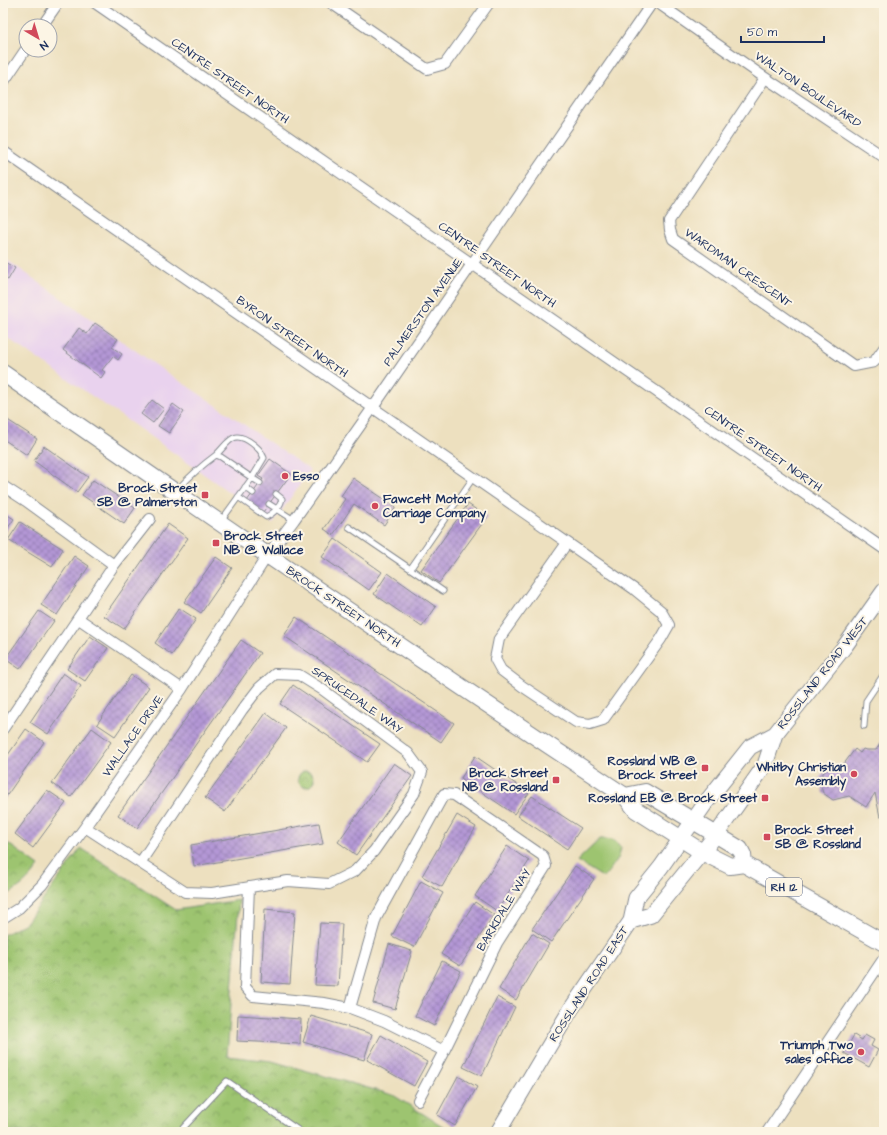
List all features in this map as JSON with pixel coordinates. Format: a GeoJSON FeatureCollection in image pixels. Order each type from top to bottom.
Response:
{"type":"FeatureCollection","features":[{"type":"Feature","properties":{"kind":"main road","name":"BROCK STREET NORTH"},"geometry":{"type":"LineString","coordinates":[[3,373],[267,556],[500,714],[625,796],[636,810],[702,852],[730,866],[744,864],[884,944]]}},
{"type":"Feature","properties":{"kind":"main road","name":"ROSSLAND ROAD WEST"},"geometry":{"type":"LineString","coordinates":[[702,852],[716,835],[765,765],[775,734],[845,646],[884,591]]}},
{"type":"Feature","properties":{"kind":"main road","name":"ROSSLAND ROAD WEST"},"geometry":{"type":"LineString","coordinates":[[680,838],[750,747],[775,734]]}},
{"type":"Feature","properties":{"kind":"main road"},"geometry":{"type":"LineString","coordinates":[[625,796],[645,792],[694,820],[740,849],[743,855],[744,864]]}},
{"type":"Feature","properties":{"kind":"main road","name":"ROSSLAND ROAD EAST"},"geometry":{"type":"LineString","coordinates":[[498,1132],[571,1009],[631,921],[636,898],[661,867],[680,838]]}},
{"type":"Feature","properties":{"kind":"main road"},"geometry":{"type":"LineString","coordinates":[[631,921],[651,915],[702,852]]}},
{"type":"Feature","properties":{"kind":"street"},"geometry":{"type":"LineString","coordinates":[[48,18],[58,3]]}},
{"type":"Feature","properties":{"kind":"street","name":"CENTRE STREET NORTH"},"geometry":{"type":"LineString","coordinates":[[95,3],[884,549]]}},
{"type":"Feature","properties":{"kind":"street"},"geometry":{"type":"LineString","coordinates":[[331,3],[428,69],[445,64],[489,3]]}},
{"type":"Feature","properties":{"kind":"street","name":"PALMERSTON AVENUE"},"geometry":{"type":"LineString","coordinates":[[267,556],[373,408],[652,3]]}},
{"type":"Feature","properties":{"kind":"street","name":"WALTON BOULEVARD"},"geometry":{"type":"LineString","coordinates":[[658,3],[765,78],[884,158]]}},
{"type":"Feature","properties":{"kind":"street"},"geometry":{"type":"LineString","coordinates":[[3,82],[20,58]]}},
{"type":"Feature","properties":{"kind":"street","name":"WARDMAN CRESCENT"},"geometry":{"type":"LineString","coordinates":[[765,78],[669,221],[673,239],[854,366],[874,362],[884,348]]}},
{"type":"Feature","properties":{"kind":"street","name":"BYRON STREET NORTH"},"geometry":{"type":"LineString","coordinates":[[3,151],[634,589],[661,611],[669,625],[661,639],[604,720],[590,724],[576,722],[522,686],[501,670],[495,659],[499,639],[567,543]]}},
{"type":"Feature","properties":{"kind":"street"},"geometry":{"type":"LineString","coordinates":[[3,486],[26,501],[114,566]]}},
{"type":"Feature","properties":{"kind":"street"},"geometry":{"type":"LineString","coordinates":[[3,729],[114,566],[150,518]]}},
{"type":"Feature","properties":{"kind":"street","name":"WALLACE DRIVE"},"geometry":{"type":"LineString","coordinates":[[3,918],[19,908],[42,885],[85,827],[182,689],[267,556]]}},
{"type":"Feature","properties":{"kind":"street"},"geometry":{"type":"LineString","coordinates":[[79,618],[182,689]]}},
{"type":"Feature","properties":{"kind":"street","name":"SPRUCEDALE WAY"},"geometry":{"type":"LineString","coordinates":[[140,863],[259,688],[275,674],[299,675],[408,753],[422,772],[414,794],[374,851],[355,871],[329,884],[288,881],[249,887]]}},
{"type":"Feature","properties":{"kind":"street","name":"BARKDALE WAY"},"geometry":{"type":"LineString","coordinates":[[350,1008],[376,918],[444,794],[454,795],[543,856],[546,866],[497,943],[444,1052],[418,1100]]}},
{"type":"Feature","properties":{"kind":"street"},"geometry":{"type":"LineString","coordinates":[[85,827],[184,892],[212,892],[249,887],[244,987],[253,996],[324,1003],[350,1008],[384,1021],[444,1052]]}},
{"type":"Feature","properties":{"kind":"street"},"geometry":{"type":"LineString","coordinates":[[767,1132],[884,958]]}},
{"type":"Feature","properties":{"kind":"lane"},"geometry":{"type":"LineString","coordinates":[[175,492],[192,474],[216,456],[233,438],[238,436],[245,438],[261,451],[264,458],[220,524]]}},
{"type":"Feature","properties":{"kind":"lane"},"geometry":{"type":"LineString","coordinates":[[216,456],[221,457],[260,483]]}},
{"type":"Feature","properties":{"kind":"lane"},"geometry":{"type":"LineString","coordinates":[[411,568],[473,478]]}},
{"type":"Feature","properties":{"kind":"lane"},"geometry":{"type":"LineString","coordinates":[[245,487],[253,493]]}},
{"type":"Feature","properties":{"kind":"lane"},"geometry":{"type":"LineString","coordinates":[[238,497],[266,517],[277,509],[282,499],[276,494]]}},
{"type":"Feature","properties":{"kind":"lane"},"geometry":{"type":"LineString","coordinates":[[269,504],[294,520]]}},
{"type":"Feature","properties":{"kind":"lane"},"geometry":{"type":"LineString","coordinates":[[349,527],[411,568],[443,592]]}},
{"type":"Feature","properties":{"kind":"lane"},"geometry":{"type":"LineString","coordinates":[[864,726],[866,701],[884,674]]}},
{"type":"Feature","properties":{"kind":"lane"},"geometry":{"type":"LineString","coordinates":[[188,1132],[183,1128],[227,1081],[301,1132]]}},
{"type":"Feature","properties":{"kind":"shaded area"},"geometry":{"type":"Polygon","coordinates":[[[3,257],[163,370],[310,470],[273,523],[3,335],[3,257]]]}},
{"type":"Feature","properties":{"kind":"green space"},"geometry":{"type":"Polygon","coordinates":[[[303,771],[309,771],[314,776],[312,785],[309,787],[303,787],[298,782],[298,776],[303,771]]]}},
{"type":"Feature","properties":{"kind":"green space"},"geometry":{"type":"Polygon","coordinates":[[[600,839],[615,841],[621,848],[619,857],[604,878],[577,861],[600,839]]]}},
{"type":"Feature","properties":{"kind":"green space"},"geometry":{"type":"Polygon","coordinates":[[[3,840],[39,866],[23,884],[3,897],[3,840]]]}},
{"type":"Feature","properties":{"kind":"green space"},"geometry":{"type":"Polygon","coordinates":[[[81,848],[176,910],[239,900],[227,1056],[272,1061],[393,1095],[452,1132],[3,1132],[3,935],[26,923],[81,848]]]}},
{"type":"Feature","properties":{"kind":"building"},"geometry":{"type":"Polygon","coordinates":[[[3,261],[15,268],[8,280],[3,277],[3,261]]]}},
{"type":"Feature","properties":{"kind":"building"},"geometry":{"type":"Polygon","coordinates":[[[95,323],[118,339],[112,347],[122,354],[118,360],[113,356],[102,370],[105,372],[101,378],[63,350],[79,328],[87,334],[95,323]]]}},
{"type":"Feature","properties":{"kind":"building"},"geometry":{"type":"Polygon","coordinates":[[[152,400],[164,409],[153,423],[141,414],[152,400]]]}},
{"type":"Feature","properties":{"kind":"building"},"geometry":{"type":"Polygon","coordinates":[[[173,404],[184,412],[169,433],[158,426],[173,404]]]}},
{"type":"Feature","properties":{"kind":"building"},"geometry":{"type":"Polygon","coordinates":[[[3,417],[37,439],[27,455],[3,439],[3,417]]]}},
{"type":"Feature","properties":{"kind":"building"},"geometry":{"type":"Polygon","coordinates":[[[44,446],[88,477],[77,492],[34,461],[44,446]]]}},
{"type":"Feature","properties":{"kind":"building"},"geometry":{"type":"Polygon","coordinates":[[[270,459],[291,474],[263,512],[247,501],[263,479],[258,476],[270,459]]]}},
{"type":"Feature","properties":{"kind":"building","name":"Fawcett Motor Carriage Company"},"geometry":{"type":"Polygon","coordinates":[[[353,478],[396,507],[384,525],[354,504],[333,535],[324,529],[345,499],[341,496],[353,478]]]}},
{"type":"Feature","properties":{"kind":"building"},"geometry":{"type":"Polygon","coordinates":[[[93,480],[135,508],[124,524],[82,495],[93,480]]]}},
{"type":"Feature","properties":{"kind":"building"},"geometry":{"type":"Polygon","coordinates":[[[468,504],[487,517],[439,583],[421,570],[468,504]]]}},
{"type":"Feature","properties":{"kind":"building"},"geometry":{"type":"Polygon","coordinates":[[[3,512],[14,519],[3,535],[3,512]]]}},
{"type":"Feature","properties":{"kind":"building"},"geometry":{"type":"Polygon","coordinates":[[[20,522],[63,549],[52,567],[8,540],[20,522]]]}},
{"type":"Feature","properties":{"kind":"building"},"geometry":{"type":"Polygon","coordinates":[[[168,524],[188,538],[124,629],[104,616],[168,524]]]}},
{"type":"Feature","properties":{"kind":"building"},"geometry":{"type":"Polygon","coordinates":[[[335,539],[382,572],[369,590],[322,557],[335,539]]]}},
{"type":"Feature","properties":{"kind":"building"},"geometry":{"type":"Polygon","coordinates":[[[74,556],[89,566],[57,615],[41,605],[74,556]]]}},
{"type":"Feature","properties":{"kind":"building"},"geometry":{"type":"Polygon","coordinates":[[[216,557],[232,568],[201,613],[184,602],[216,557]]]}},
{"type":"Feature","properties":{"kind":"building"},"geometry":{"type":"Polygon","coordinates":[[[388,573],[436,607],[422,627],[374,594],[388,573]]]}},
{"type":"Feature","properties":{"kind":"building"},"geometry":{"type":"Polygon","coordinates":[[[179,608],[196,619],[172,655],[155,643],[179,608]]]}},
{"type":"Feature","properties":{"kind":"building"},"geometry":{"type":"Polygon","coordinates":[[[39,611],[54,621],[20,669],[5,659],[39,611]]]}},
{"type":"Feature","properties":{"kind":"building"},"geometry":{"type":"Polygon","coordinates":[[[296,617],[454,723],[441,742],[284,636],[296,617]]]}},
{"type":"Feature","properties":{"kind":"building"},"geometry":{"type":"Polygon","coordinates":[[[90,636],[108,648],[85,681],[67,669],[90,636]]]}},
{"type":"Feature","properties":{"kind":"building"},"geometry":{"type":"Polygon","coordinates":[[[241,640],[260,653],[137,828],[118,815],[241,640]]]}},
{"type":"Feature","properties":{"kind":"building"},"geometry":{"type":"Polygon","coordinates":[[[63,673],[81,686],[48,734],[30,722],[63,673]]]}},
{"type":"Feature","properties":{"kind":"building"},"geometry":{"type":"Polygon","coordinates":[[[131,675],[149,687],[115,736],[97,724],[131,675]]]}},
{"type":"Feature","properties":{"kind":"building"},"geometry":{"type":"Polygon","coordinates":[[[293,685],[380,744],[367,762],[280,704],[293,685]]]}},
{"type":"Feature","properties":{"kind":"building"},"geometry":{"type":"Polygon","coordinates":[[[266,713],[286,728],[225,812],[205,798],[266,713]]]}},
{"type":"Feature","properties":{"kind":"building"},"geometry":{"type":"Polygon","coordinates":[[[92,728],[111,742],[71,797],[52,783],[92,728]]]}},
{"type":"Feature","properties":{"kind":"building"},"geometry":{"type":"Polygon","coordinates":[[[26,729],[44,742],[3,801],[3,762],[26,729]]]}},
{"type":"Feature","properties":{"kind":"building","name":"Whitby Christian Assembly"},"geometry":{"type":"Polygon","coordinates":[[[884,738],[884,816],[880,817],[875,793],[866,807],[849,796],[833,800],[823,793],[819,779],[827,768],[843,765],[855,749],[860,753],[863,749],[876,750],[884,738]]]}},
{"type":"Feature","properties":{"kind":"building"},"geometry":{"type":"Polygon","coordinates":[[[475,756],[529,793],[514,814],[461,778],[475,756]]]}},
{"type":"Feature","properties":{"kind":"building"},"geometry":{"type":"Polygon","coordinates":[[[394,763],[412,776],[356,855],[338,842],[394,763]]]}},
{"type":"Feature","properties":{"kind":"building"},"geometry":{"type":"Polygon","coordinates":[[[47,790],[66,803],[33,848],[15,834],[47,790]]]}},
{"type":"Feature","properties":{"kind":"building"},"geometry":{"type":"Polygon","coordinates":[[[532,796],[581,828],[567,849],[518,816],[532,796]]]}},
{"type":"Feature","properties":{"kind":"building"},"geometry":{"type":"Polygon","coordinates":[[[457,815],[476,827],[442,887],[422,876],[457,815]]]}},
{"type":"Feature","properties":{"kind":"building"},"geometry":{"type":"Polygon","coordinates":[[[319,823],[323,844],[194,866],[191,845],[319,823]]]}},
{"type":"Feature","properties":{"kind":"building"},"geometry":{"type":"Polygon","coordinates":[[[507,846],[529,861],[497,911],[475,896],[507,846]]]}},
{"type":"Feature","properties":{"kind":"building"},"geometry":{"type":"Polygon","coordinates":[[[575,866],[594,879],[551,942],[532,929],[575,866]]]}},
{"type":"Feature","properties":{"kind":"building"},"geometry":{"type":"Polygon","coordinates":[[[421,881],[443,893],[414,947],[392,936],[421,881]]]}},
{"type":"Feature","properties":{"kind":"building"},"geometry":{"type":"Polygon","coordinates":[[[475,902],[494,915],[460,966],[441,954],[475,902]]]}},
{"type":"Feature","properties":{"kind":"building"},"geometry":{"type":"Polygon","coordinates":[[[265,909],[295,912],[290,984],[261,982],[265,909]]]}},
{"type":"Feature","properties":{"kind":"building"},"geometry":{"type":"Polygon","coordinates":[[[320,923],[342,924],[338,986],[315,985],[320,923]]]}},
{"type":"Feature","properties":{"kind":"building"},"geometry":{"type":"Polygon","coordinates":[[[532,933],[549,944],[516,1000],[499,989],[532,933]]]}},
{"type":"Feature","properties":{"kind":"building"},"geometry":{"type":"Polygon","coordinates":[[[389,944],[412,951],[395,1009],[373,1003],[389,944]]]}},
{"type":"Feature","properties":{"kind":"building"},"geometry":{"type":"Polygon","coordinates":[[[442,961],[461,971],[434,1026],[415,1016],[442,961]]]}},
{"type":"Feature","properties":{"kind":"building"},"geometry":{"type":"Polygon","coordinates":[[[497,997],[515,1007],[482,1076],[463,1067],[497,997]]]}},
{"type":"Feature","properties":{"kind":"building"},"geometry":{"type":"Polygon","coordinates":[[[238,1015],[301,1019],[300,1044],[237,1041],[238,1015]]]}},
{"type":"Feature","properties":{"kind":"building"},"geometry":{"type":"Polygon","coordinates":[[[311,1016],[372,1034],[364,1060],[303,1042],[311,1016]]]}},
{"type":"Feature","properties":{"kind":"building"},"geometry":{"type":"Polygon","coordinates":[[[381,1035],[427,1062],[414,1086],[367,1060],[381,1035]]]}},
{"type":"Feature","properties":{"kind":"building","name":"Triumph Two sales office"},"geometry":{"type":"Polygon","coordinates":[[[854,1035],[862,1040],[865,1035],[874,1040],[871,1046],[878,1050],[869,1067],[844,1053],[854,1035]]]}},
{"type":"Feature","properties":{"kind":"building"},"geometry":{"type":"Polygon","coordinates":[[[458,1076],[477,1087],[455,1126],[437,1115],[458,1076]]]}},
{"type":"Feature","properties":{"kind":"place","name":"Esso"},"geometry":{"type":"Point","coordinates":[285,476]}},
{"type":"Feature","properties":{"kind":"place","name":"Brock Street SB @ Palmerston"},"geometry":{"type":"Point","coordinates":[205,495]}},
{"type":"Feature","properties":{"kind":"place","name":"Fawcett Motor Carriage Company"},"geometry":{"type":"Point","coordinates":[375,506]}},
{"type":"Feature","properties":{"kind":"place","name":"Brock Street NB @ Wallace"},"geometry":{"type":"Point","coordinates":[216,543]}},
{"type":"Feature","properties":{"kind":"place","name":"Rossland WB @ Brock Street"},"geometry":{"type":"Point","coordinates":[705,768]}},
{"type":"Feature","properties":{"kind":"place","name":"Whitby Christian Assembly"},"geometry":{"type":"Point","coordinates":[854,774]}},
{"type":"Feature","properties":{"kind":"place","name":"Brock Street NB @ Rossland"},"geometry":{"type":"Point","coordinates":[556,780]}},
{"type":"Feature","properties":{"kind":"place","name":"Rossland EB @ Brock Street"},"geometry":{"type":"Point","coordinates":[765,798]}},
{"type":"Feature","properties":{"kind":"place","name":"Brock Street SB @ Rossland"},"geometry":{"type":"Point","coordinates":[767,837]}},
{"type":"Feature","properties":{"kind":"place","name":"Triumph Two sales office"},"geometry":{"type":"Point","coordinates":[861,1052]}}]}
